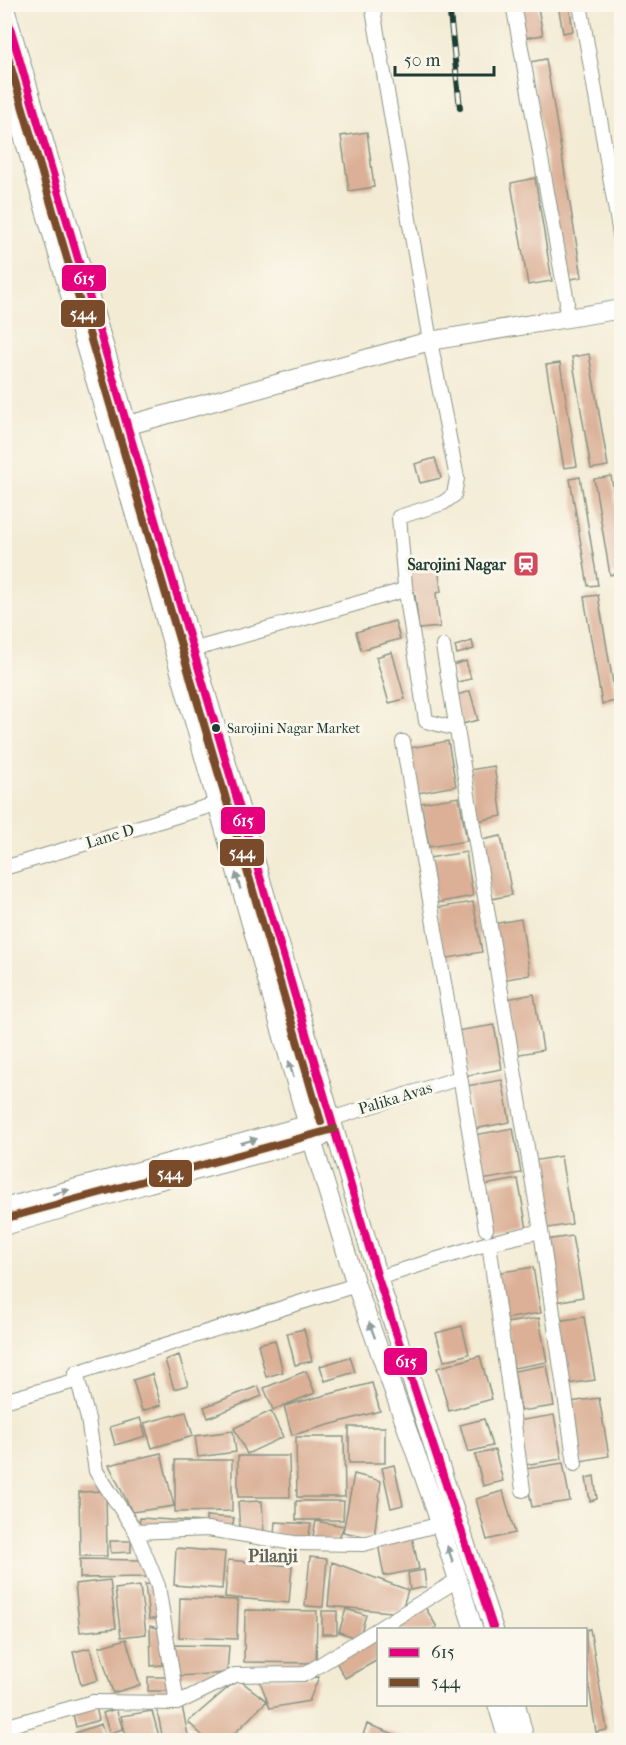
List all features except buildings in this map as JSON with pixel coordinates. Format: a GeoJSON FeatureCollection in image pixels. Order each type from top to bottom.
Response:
{"type":"FeatureCollection","features":[{"type":"Feature","properties":{"kind":"street"},"geometry":{"type":"LineString","coordinates":[[372,4],[430,341],[458,478],[454,495],[443,503],[399,517],[405,586],[426,721],[457,729]]}},
{"type":"Feature","properties":{"kind":"street"},"geometry":{"type":"LineString","coordinates":[[513,4],[567,302],[565,320]]}},
{"type":"Feature","properties":{"kind":"street"},"geometry":{"type":"LineString","coordinates":[[580,4],[621,246]]}},
{"type":"Feature","properties":{"kind":"street"},"geometry":{"type":"LineString","coordinates":[[4,5],[378,1278],[494,1628]]}},
{"type":"Feature","properties":{"kind":"street"},"geometry":{"type":"LineString","coordinates":[[4,71],[12,126],[111,430],[309,1132],[356,1285],[441,1524],[474,1628]]}},
{"type":"Feature","properties":{"kind":"street"},"geometry":{"type":"LineString","coordinates":[[12,126],[38,119]]}},
{"type":"Feature","properties":{"kind":"street"},"geometry":{"type":"LineString","coordinates":[[111,430],[430,341],[621,309]]}},
{"type":"Feature","properties":{"kind":"street"},"geometry":{"type":"LineString","coordinates":[[174,655],[401,591],[405,586]]}},
{"type":"Feature","properties":{"kind":"street"},"geometry":{"type":"LineString","coordinates":[[443,646],[541,1231],[575,1464]]}},
{"type":"Feature","properties":{"kind":"street"},"geometry":{"type":"LineString","coordinates":[[403,742],[486,1229]]}},
{"type":"Feature","properties":{"kind":"street","name":"Lane D"},"geometry":{"type":"LineString","coordinates":[[4,868],[216,804]]}},
{"type":"Feature","properties":{"kind":"street","name":"Palika Avas"},"geometry":{"type":"LineString","coordinates":[[333,1126],[459,1078]]}},
{"type":"Feature","properties":{"kind":"street"},"geometry":{"type":"LineString","coordinates":[[4,1208],[333,1126]]}},
{"type":"Feature","properties":{"kind":"street"},"geometry":{"type":"LineString","coordinates":[[4,1226],[309,1132]]}},
{"type":"Feature","properties":{"kind":"street"},"geometry":{"type":"LineString","coordinates":[[378,1278],[489,1243],[541,1231]]}},
{"type":"Feature","properties":{"kind":"street"},"geometry":{"type":"LineString","coordinates":[[489,1243],[523,1490]]}},
{"type":"Feature","properties":{"kind":"street"},"geometry":{"type":"LineString","coordinates":[[177,1703],[158,1586],[136,1532],[96,1471],[76,1373],[356,1285]]}},
{"type":"Feature","properties":{"kind":"street"},"geometry":{"type":"LineString","coordinates":[[4,1401],[78,1380]]}},
{"type":"Feature","properties":{"kind":"street"},"geometry":{"type":"LineString","coordinates":[[136,1532],[208,1529],[294,1543],[363,1544],[441,1524]]}},
{"type":"Feature","properties":{"kind":"street"},"geometry":{"type":"LineString","coordinates":[[380,1628],[459,1579]]}},
{"type":"Feature","properties":{"kind":"street"},"geometry":{"type":"LineString","coordinates":[[4,1727],[93,1702],[177,1703],[235,1674],[305,1674],[377,1630]]}},
{"type":"Feature","properties":{"kind":"street"},"geometry":{"type":"LineString","coordinates":[[498,1706],[508,1740]]}},
{"type":"Feature","properties":{"kind":"street"},"geometry":{"type":"LineString","coordinates":[[516,1706],[525,1740]]}},
{"type":"Feature","properties":{"kind":"railway"},"geometry":{"type":"LineString","coordinates":[[449,4],[460,108]]}},
{"type":"Feature","properties":{"kind":"transit line","name":"615"},"geometry":{"type":"LineString","coordinates":[[4,7],[378,1278],[493,1628]]}},
{"type":"Feature","properties":{"kind":"transit line","name":"544"},"geometry":{"type":"LineString","coordinates":[[4,44],[321,1122]]}},
{"type":"Feature","properties":{"kind":"transit line","name":"544"},"geometry":{"type":"LineString","coordinates":[[7,1218],[334,1129]]}},
{"type":"Feature","properties":{"kind":"place","name":"Sarojini Nagar"},"geometry":{"type":"Point","coordinates":[526,564]}},
{"type":"Feature","properties":{"kind":"place","name":"Sarojini Nagar Market"},"geometry":{"type":"Point","coordinates":[216,728]}},
{"type":"Feature","properties":{"kind":"district","name":"Pilanji"},"geometry":{"type":"Point","coordinates":[273,1556]}}]}
